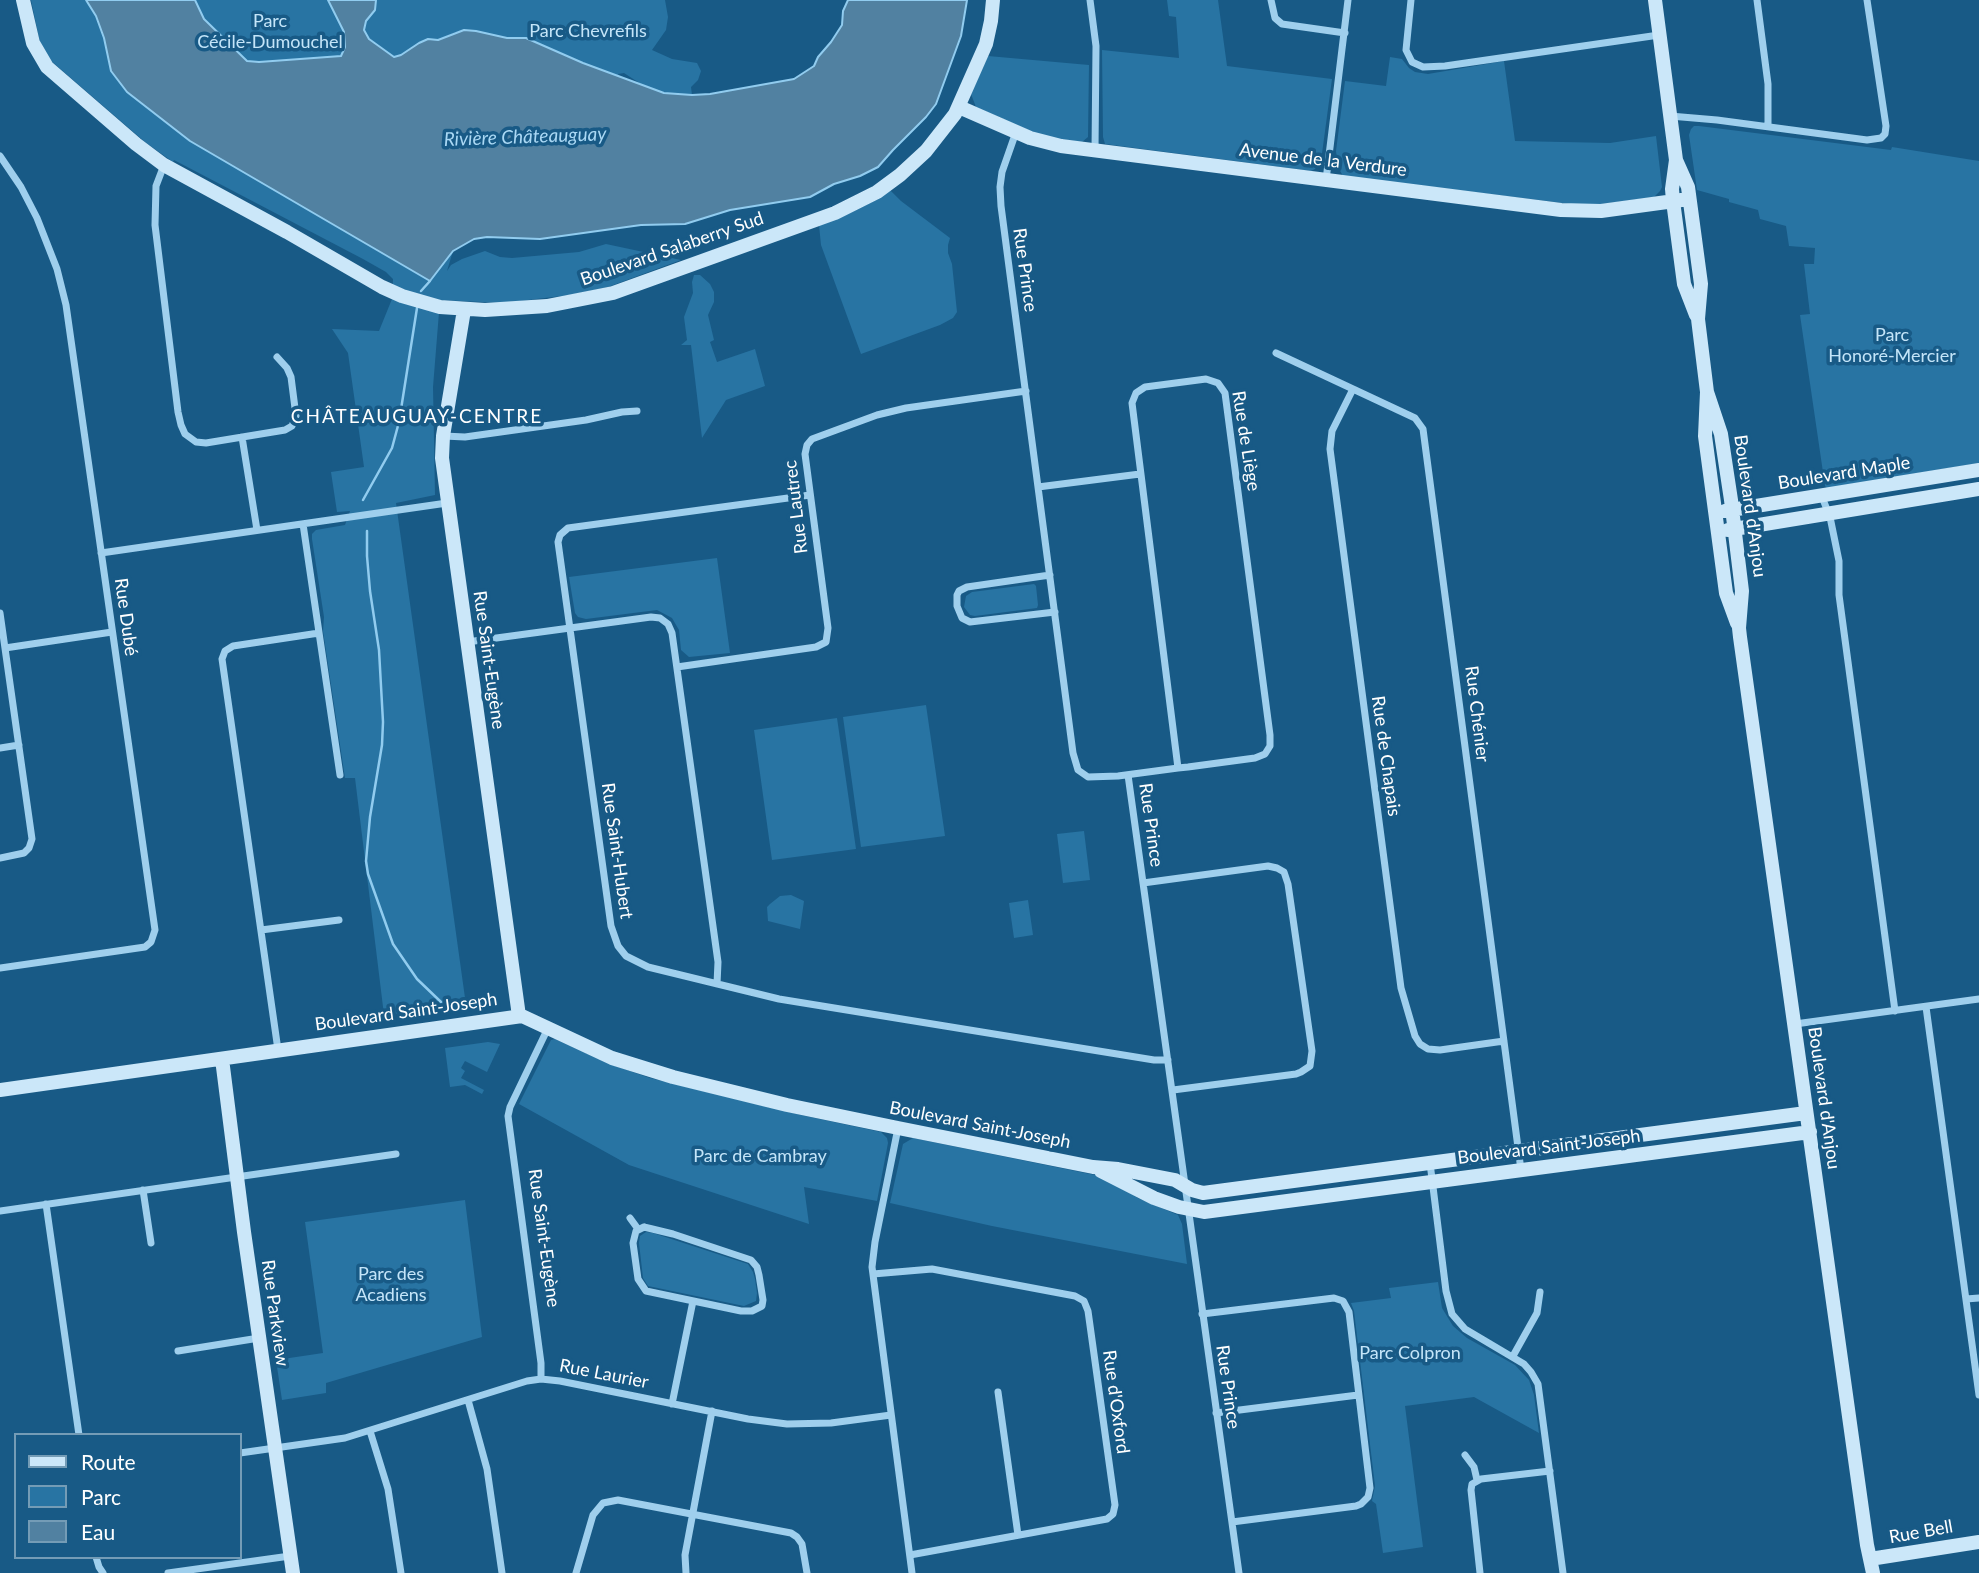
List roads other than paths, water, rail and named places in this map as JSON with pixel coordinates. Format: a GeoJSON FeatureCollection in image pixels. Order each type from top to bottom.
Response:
{"type":"FeatureCollection","features":[{"type":"Feature","properties":{"kind":"street","name":"Boulevard Salaberry Sud"},"geometry":{"type":"LineString","coordinates":[[23,0],[33,43],[47,67],[164,166],[382,287],[434,306],[464,310],[540,307],[603,296],[847,209],[887,186],[911,166],[937,138],[959,107],[986,44],[993,0]]}},
{"type":"Feature","properties":{"kind":"street"},"geometry":{"type":"LineString","coordinates":[[1090,0],[1096,47],[1095,150]]}},
{"type":"Feature","properties":{"kind":"street"},"geometry":{"type":"LineString","coordinates":[[1271,0],[1275,19],[1282,24],[1345,33]]}},
{"type":"Feature","properties":{"kind":"street"},"geometry":{"type":"LineString","coordinates":[[1326,180],[1348,0]]}},
{"type":"Feature","properties":{"kind":"street"},"geometry":{"type":"LineString","coordinates":[[1411,0],[1406,45],[1408,57],[1423,67],[1659,35]]}},
{"type":"Feature","properties":{"kind":"street","name":"Boulevard d'Anjou"},"geometry":{"type":"LineString","coordinates":[[1655,0],[1676,160],[1673,201],[1685,284],[1698,319]]}},
{"type":"Feature","properties":{"kind":"street"},"geometry":{"type":"LineString","coordinates":[[1757,0],[1768,85],[1768,126]]}},
{"type":"Feature","properties":{"kind":"street"},"geometry":{"type":"LineString","coordinates":[[1670,116],[1867,140],[1877,140],[1884,136],[1886,126],[1867,0]]}},
{"type":"Feature","properties":{"kind":"street","name":"Avenue de la Verdure"},"geometry":{"type":"LineString","coordinates":[[959,107],[1049,144],[1326,180],[1584,212],[1611,211],[1689,199]]}},
{"type":"Feature","properties":{"kind":"street","name":"Rue Prince"},"geometry":{"type":"LineString","coordinates":[[1016,132],[1004,164],[1000,187],[1076,767],[1084,776],[1092,778],[1128,775],[1239,1573]]}},
{"type":"Feature","properties":{"kind":"street","name":"Rue Dubé"},"geometry":{"type":"LineString","coordinates":[[0,156],[21,187],[37,218],[60,281],[68,319],[155,927],[154,937],[148,945],[141,948],[0,968]]}},
{"type":"Feature","properties":{"kind":"street","name":"Boulevard d'Anjou"},"geometry":{"type":"LineString","coordinates":[[1676,160],[1688,187],[1701,284],[1698,319],[1707,392],[1705,436],[1717,531],[1726,593],[1739,628],[1871,1566]]}},
{"type":"Feature","properties":{"kind":"street"},"geometry":{"type":"LineString","coordinates":[[164,166],[157,181],[154,214],[181,425],[188,438],[201,443],[285,430],[294,424],[296,412],[289,372],[277,357]]}},
{"type":"Feature","properties":{"kind":"street","name":"Rue Saint-Eugène"},"geometry":{"type":"LineString","coordinates":[[464,310],[443,436],[442,458],[519,1016]]}},
{"type":"Feature","properties":{"kind":"street","name":"Rue Chénier"},"geometry":{"type":"LineString","coordinates":[[1276,353],[1416,418],[1423,429],[1521,1170]]}},
{"type":"Feature","properties":{"kind":"street","name":"Rue de Liège"},"geometry":{"type":"LineString","coordinates":[[1128,775],[1255,758],[1268,751],[1270,741],[1226,397],[1218,383],[1206,379],[1151,386],[1140,390],[1136,393],[1131,408],[1178,768]]}},
{"type":"Feature","properties":{"kind":"street","name":"Rue de Chapais"},"geometry":{"type":"LineString","coordinates":[[1353,389],[1332,432],[1330,449],[1401,988],[1415,1036],[1420,1044],[1428,1049],[1440,1050],[1504,1041]]}},
{"type":"Feature","properties":{"kind":"street","name":"Rue Lautrec"},"geometry":{"type":"LineString","coordinates":[[677,667],[816,647],[826,642],[828,628],[805,454],[807,445],[816,437],[899,409],[1026,391]]}},
{"type":"Feature","properties":{"kind":"street","name":"Boulevard d'Anjou"},"geometry":{"type":"LineString","coordinates":[[1707,392],[1721,434],[1732,510],[1742,591],[1739,628]]}},
{"type":"Feature","properties":{"kind":"street"},"geometry":{"type":"LineString","coordinates":[[443,436],[465,437],[637,411]]}},
{"type":"Feature","properties":{"kind":"street"},"geometry":{"type":"LineString","coordinates":[[242,437],[257,530]]}},
{"type":"Feature","properties":{"kind":"street","name":"Boulevard Maple"},"geometry":{"type":"LineString","coordinates":[[1715,513],[1979,470]]}},
{"type":"Feature","properties":{"kind":"street"},"geometry":{"type":"LineString","coordinates":[[1038,487],[1140,474]]}},
{"type":"Feature","properties":{"kind":"street"},"geometry":{"type":"LineString","coordinates":[[1927,480],[1930,498]]}},
{"type":"Feature","properties":{"kind":"street"},"geometry":{"type":"LineString","coordinates":[[1878,488],[1881,505]]}},
{"type":"Feature","properties":{"kind":"street"},"geometry":{"type":"LineString","coordinates":[[1717,531],[1979,489]]}},
{"type":"Feature","properties":{"kind":"street","name":"Rue Saint-Hubert"},"geometry":{"type":"LineString","coordinates":[[810,495],[577,526],[564,530],[560,535],[558,542],[615,940],[626,956],[636,962],[779,999],[1154,1060],[1168,1060]]}},
{"type":"Feature","properties":{"kind":"street"},"geometry":{"type":"LineString","coordinates":[[1822,497],[1829,514],[1839,561],[1839,595],[1895,1011]]}},
{"type":"Feature","properties":{"kind":"street"},"geometry":{"type":"LineString","coordinates":[[101,553],[447,503]]}},
{"type":"Feature","properties":{"kind":"street"},"geometry":{"type":"LineString","coordinates":[[303,524],[340,775]]}},
{"type":"Feature","properties":{"kind":"street"},"geometry":{"type":"LineString","coordinates":[[1049,575],[967,587],[959,592],[957,606],[962,618],[975,622],[1055,612]]}},
{"type":"Feature","properties":{"kind":"street"},"geometry":{"type":"LineString","coordinates":[[0,613],[32,842],[24,853],[0,858]]}},
{"type":"Feature","properties":{"kind":"street"},"geometry":{"type":"LineString","coordinates":[[467,642],[651,617],[668,624],[677,667],[718,965],[716,984]]}},
{"type":"Feature","properties":{"kind":"street"},"geometry":{"type":"LineString","coordinates":[[5,648],[112,632]]}},
{"type":"Feature","properties":{"kind":"street"},"geometry":{"type":"LineString","coordinates":[[278,1050],[222,664],[223,654],[233,646],[319,633]]}},
{"type":"Feature","properties":{"kind":"street"},"geometry":{"type":"LineString","coordinates":[[0,748],[19,745]]}},
{"type":"Feature","properties":{"kind":"street"},"geometry":{"type":"LineString","coordinates":[[1143,883],[1268,866],[1284,872],[1312,1051],[1310,1066],[1296,1074],[1172,1090]]}},
{"type":"Feature","properties":{"kind":"street"},"geometry":{"type":"LineString","coordinates":[[261,930],[339,920]]}},
{"type":"Feature","properties":{"kind":"street"},"geometry":{"type":"LineString","coordinates":[[1794,1025],[1979,999]]}},
{"type":"Feature","properties":{"kind":"street"},"geometry":{"type":"LineString","coordinates":[[1926,1006],[1979,1395]]}},
{"type":"Feature","properties":{"kind":"street","name":"Boulevard Saint-Joseph"},"geometry":{"type":"LineString","coordinates":[[0,1090],[519,1016],[612,1058],[649,1070],[788,1105],[898,1128],[1093,1167],[1128,1170],[1173,1180],[1203,1193],[1806,1113]]}},
{"type":"Feature","properties":{"kind":"street","name":"Rue Saint-Eugène"},"geometry":{"type":"LineString","coordinates":[[541,1380],[541,1363],[508,1116],[548,1028]]}},
{"type":"Feature","properties":{"kind":"street","name":"Rue Parkview"},"geometry":{"type":"LineString","coordinates":[[222,1059],[293,1573]]}},
{"type":"Feature","properties":{"kind":"street"},"geometry":{"type":"LineString","coordinates":[[1712,1125],[1714,1144]]}},
{"type":"Feature","properties":{"kind":"street"},"geometry":{"type":"LineString","coordinates":[[898,1128],[873,1250],[873,1274],[912,1573]]}},
{"type":"Feature","properties":{"kind":"street","name":"Boulevard Saint-Joseph"},"geometry":{"type":"LineString","coordinates":[[1093,1167],[1144,1194],[1205,1212],[1810,1132]]}},
{"type":"Feature","properties":{"kind":"street"},"geometry":{"type":"LineString","coordinates":[[1580,1142],[1583,1161]]}},
{"type":"Feature","properties":{"kind":"street"},"geometry":{"type":"LineString","coordinates":[[0,1211],[396,1154]]}},
{"type":"Feature","properties":{"kind":"street"},"geometry":{"type":"LineString","coordinates":[[1430,1163],[1446,1291],[1451,1311],[1465,1329],[1527,1367],[1538,1384],[1563,1573]]}},
{"type":"Feature","properties":{"kind":"street"},"geometry":{"type":"LineString","coordinates":[[143,1191],[151,1243]]}},
{"type":"Feature","properties":{"kind":"street"},"geometry":{"type":"LineString","coordinates":[[46,1204],[79,1433]]}},
{"type":"Feature","properties":{"kind":"street"},"geometry":{"type":"LineString","coordinates":[[630,1218],[638,1229]]}},
{"type":"Feature","properties":{"kind":"street"},"geometry":{"type":"LineString","coordinates":[[652,1227],[685,1237],[743,1256],[757,1266],[763,1300],[762,1306],[756,1310],[741,1311],[693,1301],[643,1289],[638,1279],[633,1243],[638,1229],[652,1227]]}},
{"type":"Feature","properties":{"kind":"street","name":"Rue d'Oxford"},"geometry":{"type":"LineString","coordinates":[[873,1274],[932,1269],[1075,1296],[1085,1303],[1115,1511],[1107,1519],[910,1555]]}},
{"type":"Feature","properties":{"kind":"street"},"geometry":{"type":"LineString","coordinates":[[1513,1356],[1537,1313],[1540,1292]]}},
{"type":"Feature","properties":{"kind":"street"},"geometry":{"type":"LineString","coordinates":[[1966,1299],[1979,1297]]}},
{"type":"Feature","properties":{"kind":"street"},"geometry":{"type":"LineString","coordinates":[[1202,1314],[1329,1298],[1338,1298],[1346,1304],[1349,1312],[1370,1488],[1365,1502],[1356,1506],[1232,1522]]}},
{"type":"Feature","properties":{"kind":"street"},"geometry":{"type":"LineString","coordinates":[[672,1404],[693,1301]]}},
{"type":"Feature","properties":{"kind":"street"},"geometry":{"type":"LineString","coordinates":[[177,1351],[260,1338]]}},
{"type":"Feature","properties":{"kind":"street","name":"Rue Laurier"},"geometry":{"type":"LineString","coordinates":[[242,1452],[345,1438],[527,1381],[541,1380],[560,1381],[762,1421],[795,1425],[891,1415]]}},
{"type":"Feature","properties":{"kind":"street"},"geometry":{"type":"LineString","coordinates":[[998,1392],[1018,1535]]}},
{"type":"Feature","properties":{"kind":"street"},"geometry":{"type":"LineString","coordinates":[[1216,1413],[1358,1395]]}},
{"type":"Feature","properties":{"kind":"street"},"geometry":{"type":"LineString","coordinates":[[468,1400],[487,1469],[502,1573]]}},
{"type":"Feature","properties":{"kind":"street"},"geometry":{"type":"LineString","coordinates":[[686,1573],[685,1555],[712,1411]]}},
{"type":"Feature","properties":{"kind":"street"},"geometry":{"type":"LineString","coordinates":[[370,1431],[388,1489],[401,1573]]}},
{"type":"Feature","properties":{"kind":"street"},"geometry":{"type":"LineString","coordinates":[[1465,1455],[1475,1467],[1477,1480]]}},
{"type":"Feature","properties":{"kind":"street"},"geometry":{"type":"LineString","coordinates":[[1480,1573],[1472,1484],[1477,1480],[1550,1471]]}},
{"type":"Feature","properties":{"kind":"street"},"geometry":{"type":"LineString","coordinates":[[576,1573],[593,1515],[603,1503],[612,1500],[624,1500],[791,1533],[802,1544],[807,1573]]}},
{"type":"Feature","properties":{"kind":"street","name":"Rue Bell"},"geometry":{"type":"LineString","coordinates":[[1871,1566],[1979,1542]]}},
{"type":"Feature","properties":{"kind":"street"},"geometry":{"type":"LineString","coordinates":[[168,1573],[290,1556]]}},
{"type":"Feature","properties":{"kind":"water","name":"Rivière Châteauguay"},"geometry":{"type":"Polygon","coordinates":[[[86,0],[195,0],[204,19],[247,61],[259,62],[341,56],[345,47],[344,32],[328,0],[376,0],[375,10],[366,21],[364,30],[369,39],[394,57],[428,39],[438,40],[464,30],[476,31],[507,38],[526,38],[583,63],[664,93],[692,95],[794,79],[814,66],[831,42],[842,25],[843,11],[848,0],[967,0],[961,36],[936,104],[878,167],[834,184],[810,197],[730,210],[685,224],[641,225],[540,239],[474,239],[453,251],[430,281],[190,141],[127,92],[111,71],[104,38],[96,16],[86,0]]]}},
{"type":"Feature","properties":{"kind":"waterway"},"geometry":{"type":"LineString","coordinates":[[421,291],[430,281]]}},
{"type":"Feature","properties":{"kind":"waterway"},"geometry":{"type":"LineString","coordinates":[[363,500],[392,448],[399,422],[417,308]]}},
{"type":"Feature","properties":{"kind":"waterway"},"geometry":{"type":"LineString","coordinates":[[367,531],[383,722],[382,745],[370,817],[366,861],[368,874],[393,944],[417,979],[441,1002]]}},
{"type":"Feature","properties":{"kind":"district","name":"CHÂTEAUGUAY-CENTRE"},"geometry":{"type":"Point","coordinates":[417,417]}},
{"type":"Feature","properties":{"kind":"park label","name":"Parc Cécile-Dumouchel"},"geometry":{"type":"Point","coordinates":[270,31]}},
{"type":"Feature","properties":{"kind":"park label","name":"Parc Chevrefils"},"geometry":{"type":"Point","coordinates":[588,31]}},
{"type":"Feature","properties":{"kind":"park label","name":"Parc Honoré-Mercier"},"geometry":{"type":"Point","coordinates":[1892,345]}},
{"type":"Feature","properties":{"kind":"park label","name":"Parc de Cambray"},"geometry":{"type":"Point","coordinates":[760,1156]}},
{"type":"Feature","properties":{"kind":"park label","name":"Parc des Acadiens"},"geometry":{"type":"Point","coordinates":[391,1284]}},
{"type":"Feature","properties":{"kind":"park label","name":"Parc Colpron"},"geometry":{"type":"Point","coordinates":[1410,1353]}}]}
